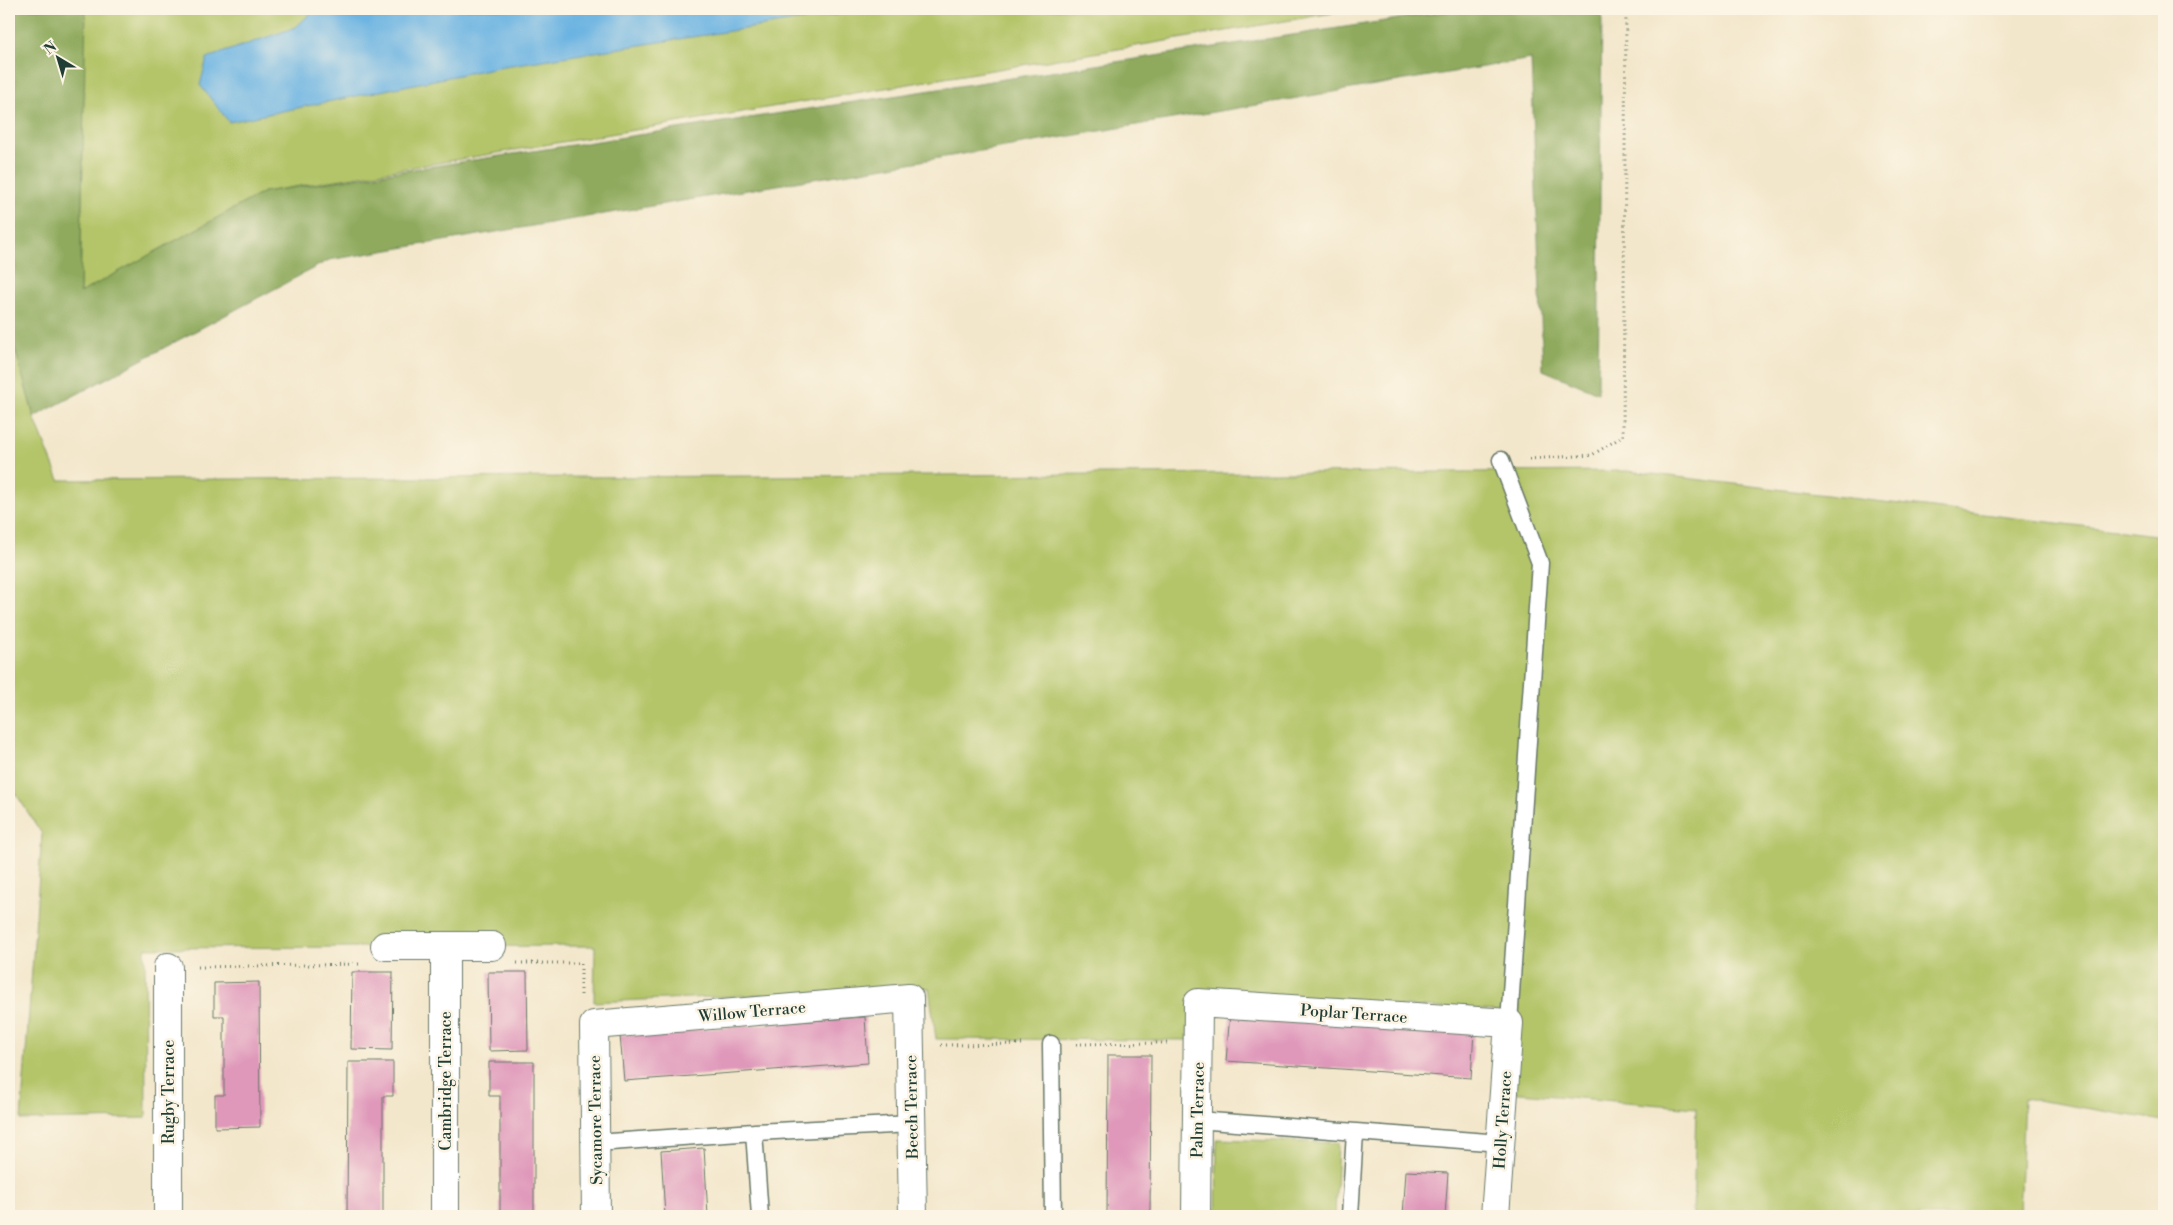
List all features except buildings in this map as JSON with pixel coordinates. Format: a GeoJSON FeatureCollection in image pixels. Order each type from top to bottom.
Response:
{"type":"FeatureCollection","features":[{"type":"Feature","properties":{"kind":"street"},"geometry":{"type":"LineString","coordinates":[[385,946],[492,946]]}},
{"type":"Feature","properties":{"kind":"street","name":"Cambridge Terrace"},"geometry":{"type":"LineString","coordinates":[[445,946],[445,1216]]}},
{"type":"Feature","properties":{"kind":"street","name":"Rugby Terrace"},"geometry":{"type":"LineString","coordinates":[[168,967],[168,1216]]}},
{"type":"Feature","properties":{"kind":"street","name":"Willow Terrace"},"geometry":{"type":"LineString","coordinates":[[594,1025],[910,998]]}},
{"type":"Feature","properties":{"kind":"street","name":"Beech Terrace"},"geometry":{"type":"LineString","coordinates":[[910,998],[913,1216]]}},
{"type":"Feature","properties":{"kind":"street","name":"Poplar Terrace"},"geometry":{"type":"LineString","coordinates":[[1198,1003],[1509,1023]]}},
{"type":"Feature","properties":{"kind":"street","name":"Palm Terrace"},"geometry":{"type":"LineString","coordinates":[[1196,1216],[1198,1003]]}},
{"type":"Feature","properties":{"kind":"street","name":"Holly Terrace"},"geometry":{"type":"LineString","coordinates":[[1495,1216],[1509,1023]]}},
{"type":"Feature","properties":{"kind":"street","name":"Sycamore Terrace"},"geometry":{"type":"LineString","coordinates":[[594,1025],[596,1216]]}},
{"type":"Feature","properties":{"kind":"lane"},"geometry":{"type":"LineString","coordinates":[[1500,460],[1540,563],[1509,1023]]}},
{"type":"Feature","properties":{"kind":"lane"},"geometry":{"type":"LineString","coordinates":[[1051,1044],[1053,1216]]}},
{"type":"Feature","properties":{"kind":"lane"},"geometry":{"type":"LineString","coordinates":[[1197,1120],[1501,1143]]}},
{"type":"Feature","properties":{"kind":"lane"},"geometry":{"type":"LineString","coordinates":[[596,1143],[912,1124]]}},
{"type":"Feature","properties":{"kind":"lane"},"geometry":{"type":"LineString","coordinates":[[754,1132],[760,1216]]}},
{"type":"Feature","properties":{"kind":"lane"},"geometry":{"type":"LineString","coordinates":[[1350,1216],[1355,1132]]}},
{"type":"Feature","properties":{"kind":"path"},"geometry":{"type":"LineString","coordinates":[[1500,460],[1592,455],[1623,436],[1626,9]]}},
{"type":"Feature","properties":{"kind":"path"},"geometry":{"type":"LineString","coordinates":[[168,967],[386,964],[385,946]]}},
{"type":"Feature","properties":{"kind":"path"},"geometry":{"type":"LineString","coordinates":[[492,946],[492,964],[581,963]]}},
{"type":"Feature","properties":{"kind":"green space"},"geometry":{"type":"Polygon","coordinates":[[[9,9],[1357,9],[264,192],[80,293],[83,161],[9,9]]]}},
{"type":"Feature","properties":{"kind":"green space"},"geometry":{"type":"Polygon","coordinates":[[[9,9],[86,9],[80,293],[264,192],[1463,9],[1602,9],[1598,393],[1543,370],[1531,59],[329,260],[34,417],[9,327],[9,9]]]}},
{"type":"Feature","properties":{"kind":"green space"},"geometry":{"type":"Polygon","coordinates":[[[9,327],[34,417],[59,480],[1628,471],[2164,536],[2164,1121],[2024,1098],[2019,1216],[1693,1216],[1696,1108],[1497,1091],[1502,1011],[1202,996],[1203,1040],[936,1039],[929,988],[594,1002],[595,946],[145,948],[146,1118],[21,1120],[42,834],[16,794],[9,792],[9,327]]]}},
{"type":"Feature","properties":{"kind":"green space"},"geometry":{"type":"Polygon","coordinates":[[[1217,1139],[1338,1143],[1335,1216],[1216,1216],[1217,1139]]]}},
{"type":"Feature","properties":{"kind":"water"},"geometry":{"type":"Polygon","coordinates":[[[315,9],[873,9],[498,67],[229,122],[200,85],[207,58],[296,27],[315,9]]]}}]}
